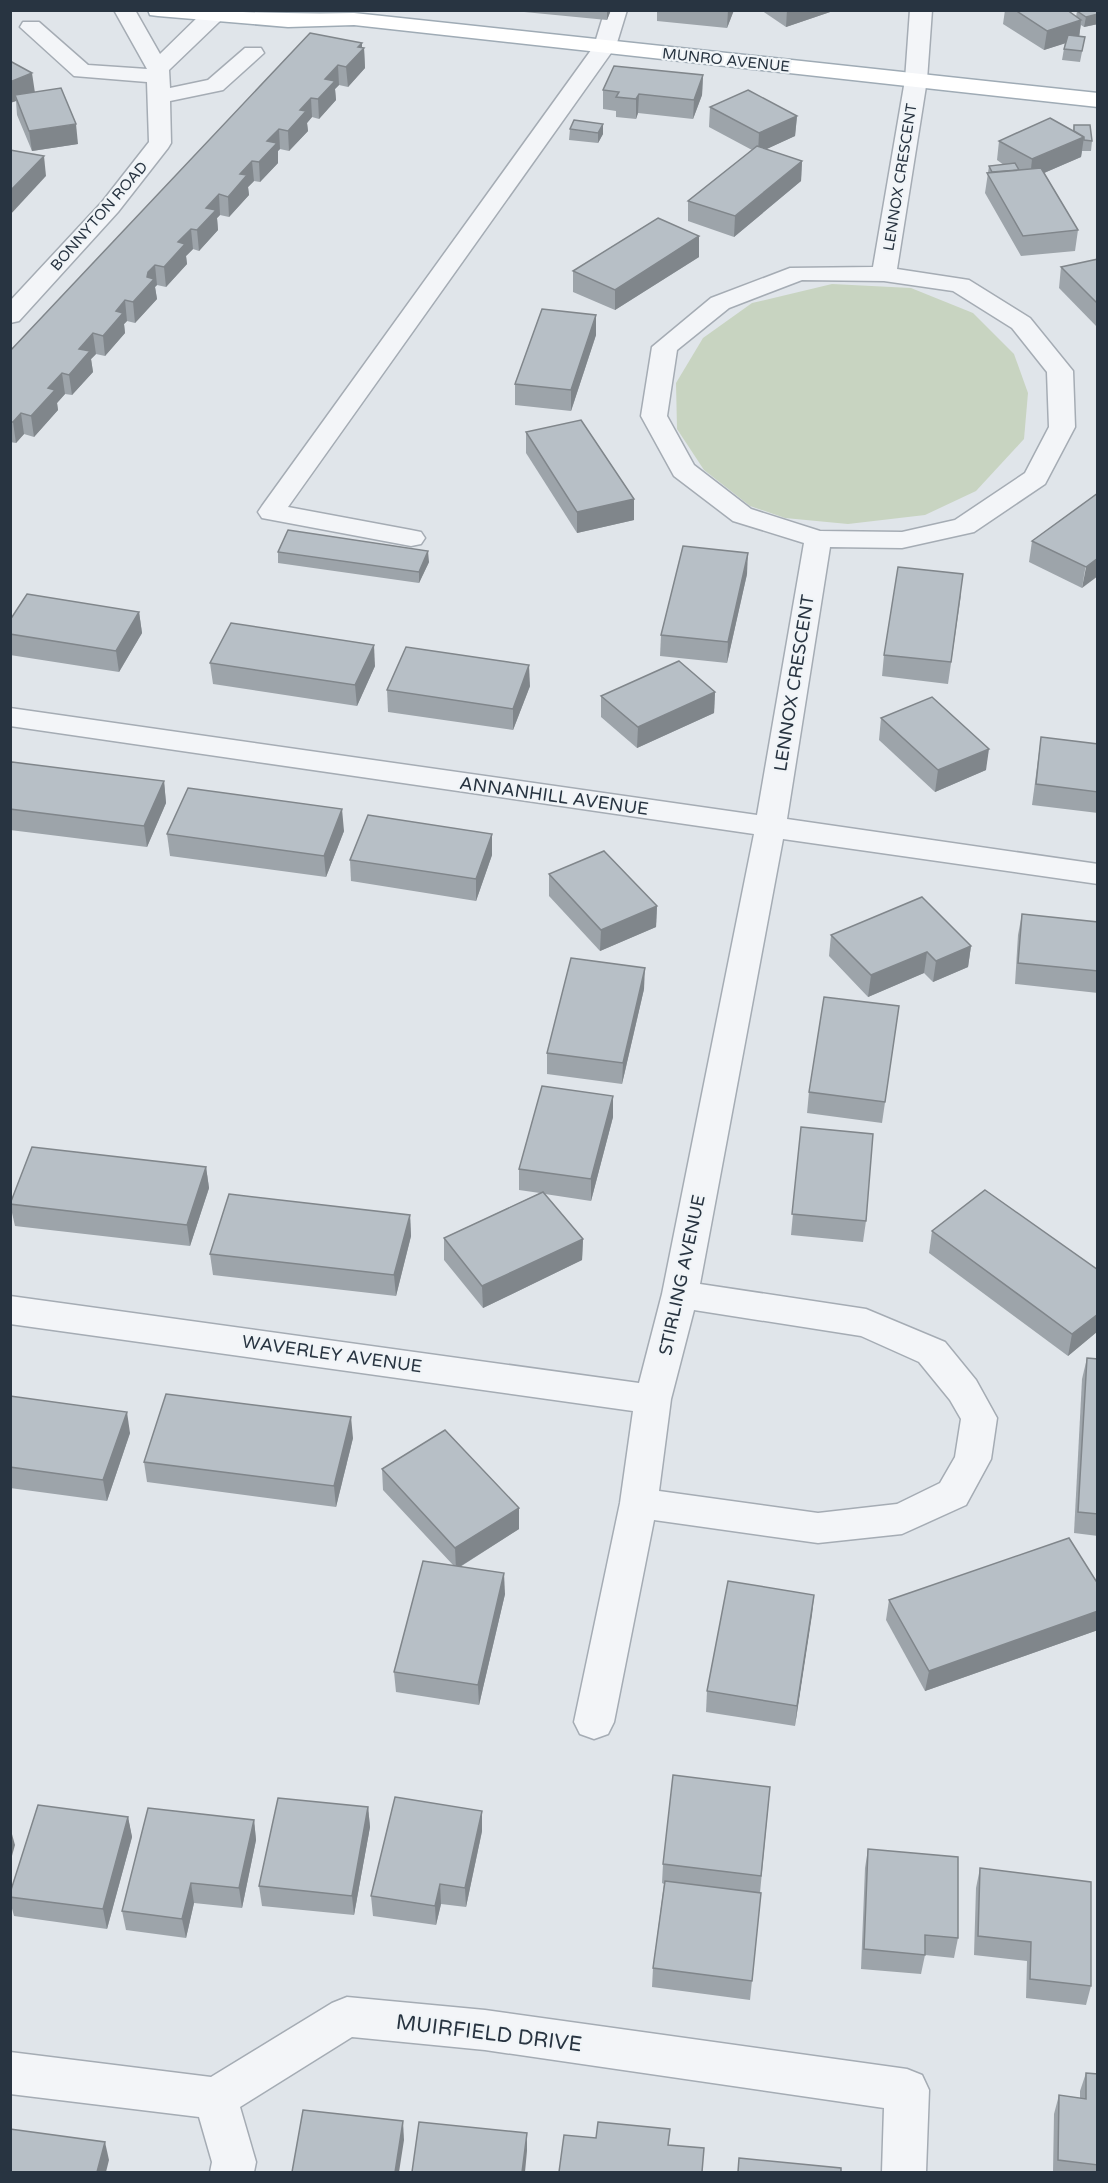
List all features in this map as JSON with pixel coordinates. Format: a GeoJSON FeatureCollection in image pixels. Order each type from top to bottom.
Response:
{"type":"FeatureCollection","features":[{"type":"Feature","properties":{"kind":"main road","name":"MUNRO AVENUE"},"geometry":{"type":"LineString","coordinates":[[158,10],[288,21],[354,20],[1098,100]]}},
{"type":"Feature","properties":{"kind":"main road","name":"MUNRO AVENUE"},"geometry":{"type":"LineString","coordinates":[[329,10],[354,20]]}},
{"type":"Feature","properties":{"kind":"street","name":"BONNYTON ROAD"},"geometry":{"type":"LineString","coordinates":[[10,316],[110,207],[160,143],[157,81],[124,10]]}},
{"type":"Feature","properties":{"kind":"street"},"geometry":{"type":"LineString","coordinates":[[411,538],[271,512],[605,46],[616,10]]}},
{"type":"Feature","properties":{"kind":"street","name":"LENNOX CRESCENT"},"geometry":{"type":"LineString","coordinates":[[884,274],[916,81],[921,10]]}},
{"type":"Feature","properties":{"kind":"street"},"geometry":{"type":"LineString","coordinates":[[157,81],[217,14]]}},
{"type":"Feature","properties":{"kind":"street"},"geometry":{"type":"LineString","coordinates":[[31,27],[82,71],[157,81],[215,85],[253,53]]}},
{"type":"Feature","properties":{"kind":"street","name":"LENNOX CRESCENT"},"geometry":{"type":"LineString","coordinates":[[799,273],[884,274],[960,285],[1021,323],[1060,371],[1062,428],[1036,478],[964,526],[902,540],[818,539],[742,515],[683,470],[654,416],[665,347],[720,303],[799,273]]}},
{"type":"Feature","properties":{"kind":"street","name":"LENNOX CRESCENT"},"geometry":{"type":"LineString","coordinates":[[770,828],[818,539]]}},
{"type":"Feature","properties":{"kind":"street","name":"ANNANHILL AVENUE"},"geometry":{"type":"LineString","coordinates":[[10,717],[1098,874]]}},
{"type":"Feature","properties":{"kind":"street","name":"STIRLING AVENUE"},"geometry":{"type":"LineString","coordinates":[[594,1722],[639,1503],[653,1399],[681,1294],[770,828]]}},
{"type":"Feature","properties":{"kind":"street"},"geometry":{"type":"LineString","coordinates":[[639,1503],[818,1528],[902,1519],[953,1494],[973,1460],[980,1418],[963,1390],[932,1352],[866,1323],[681,1294]]}},
{"type":"Feature","properties":{"kind":"street","name":"WAVERLEY AVENUE"},"geometry":{"type":"LineString","coordinates":[[10,1310],[653,1399]]}},
{"type":"Feature","properties":{"kind":"street","name":"MUIRFIELD DRIVE"},"geometry":{"type":"LineString","coordinates":[[216,2098],[347,2016],[485,2030],[907,2090],[903,2172]]}},
{"type":"Feature","properties":{"kind":"street"},"geometry":{"type":"LineString","coordinates":[[10,2073],[216,2098],[234,2162],[232,2172]]}},
{"type":"Feature","properties":{"kind":"green space"},"geometry":{"type":"Polygon","coordinates":[[[832,284],[911,288],[973,313],[1014,354],[1028,393],[1024,439],[976,491],[925,515],[848,524],[785,518],[750,506],[704,470],[677,429],[676,383],[703,338],[752,303],[832,284]]]}},
{"type":"Feature","properties":{"kind":"building"},"geometry":{"type":"Polygon","coordinates":[[[1015,10],[1067,10],[1081,20],[1047,31],[1015,10]]]}},
{"type":"Feature","properties":{"kind":"building"},"geometry":{"type":"Polygon","coordinates":[[[1098,10],[1098,14],[1086,17],[1077,11],[1098,10]]]}},
{"type":"Feature","properties":{"kind":"building"},"geometry":{"type":"Polygon","coordinates":[[[310,33],[362,43],[358,47],[364,48],[346,67],[338,65],[325,79],[335,81],[318,99],[311,98],[300,110],[306,111],[288,131],[279,129],[267,141],[277,143],[259,162],[252,161],[240,174],[247,175],[228,197],[219,194],[206,208],[216,210],[197,230],[191,229],[178,242],[185,244],[164,267],[155,265],[148,272],[147,277],[154,279],[133,302],[125,300],[116,311],[123,313],[103,336],[93,333],[79,349],[90,351],[69,375],[62,373],[48,388],[55,390],[31,416],[21,413],[13,422],[10,422],[10,351],[310,33]]]}},
{"type":"Feature","properties":{"kind":"building"},"geometry":{"type":"Polygon","coordinates":[[[1068,35],[1085,37],[1082,51],[1064,49],[1068,35]]]}},
{"type":"Feature","properties":{"kind":"building"},"geometry":{"type":"Polygon","coordinates":[[[10,61],[32,73],[10,82],[10,61]]]}},
{"type":"Feature","properties":{"kind":"building"},"geometry":{"type":"Polygon","coordinates":[[[614,66],[703,75],[694,100],[639,94],[636,99],[616,97],[619,92],[603,90],[614,66]]]}},
{"type":"Feature","properties":{"kind":"building"},"geometry":{"type":"Polygon","coordinates":[[[61,88],[76,124],[29,131],[15,95],[61,88]]]}},
{"type":"Feature","properties":{"kind":"building"},"geometry":{"type":"Polygon","coordinates":[[[748,90],[797,116],[759,133],[710,107],[748,90]]]}},
{"type":"Feature","properties":{"kind":"building"},"geometry":{"type":"Polygon","coordinates":[[[1050,118],[1084,137],[1032,159],[999,141],[1050,118]]]}},
{"type":"Feature","properties":{"kind":"building"},"geometry":{"type":"Polygon","coordinates":[[[574,120],[603,124],[598,133],[570,129],[574,120]]]}},
{"type":"Feature","properties":{"kind":"building"},"geometry":{"type":"Polygon","coordinates":[[[1074,125],[1090,125],[1092,141],[1084,140],[1084,137],[1074,131],[1074,125]]]}},
{"type":"Feature","properties":{"kind":"building"},"geometry":{"type":"Polygon","coordinates":[[[757,146],[802,161],[735,216],[688,201],[757,146]]]}},
{"type":"Feature","properties":{"kind":"building"},"geometry":{"type":"Polygon","coordinates":[[[10,150],[44,156],[10,191],[10,150]]]}},
{"type":"Feature","properties":{"kind":"building"},"geometry":{"type":"Polygon","coordinates":[[[1015,163],[1019,170],[992,172],[989,166],[1015,163]]]}},
{"type":"Feature","properties":{"kind":"building"},"geometry":{"type":"Polygon","coordinates":[[[1041,168],[1078,230],[1023,236],[987,173],[1041,168]]]}},
{"type":"Feature","properties":{"kind":"building"},"geometry":{"type":"Polygon","coordinates":[[[658,218],[699,236],[615,290],[573,271],[658,218]]]}},
{"type":"Feature","properties":{"kind":"building"},"geometry":{"type":"Polygon","coordinates":[[[1098,259],[1098,304],[1061,267],[1098,259]]]}},
{"type":"Feature","properties":{"kind":"building"},"geometry":{"type":"Polygon","coordinates":[[[542,309],[596,315],[571,390],[515,384],[542,309]]]}},
{"type":"Feature","properties":{"kind":"building"},"geometry":{"type":"Polygon","coordinates":[[[581,420],[634,499],[577,512],[526,432],[581,420]]]}},
{"type":"Feature","properties":{"kind":"building"},"geometry":{"type":"Polygon","coordinates":[[[1098,493],[1098,558],[1086,567],[1032,541],[1098,493]]]}},
{"type":"Feature","properties":{"kind":"building"},"geometry":{"type":"Polygon","coordinates":[[[288,530],[428,551],[419,572],[278,552],[288,530]]]}},
{"type":"Feature","properties":{"kind":"building"},"geometry":{"type":"Polygon","coordinates":[[[683,546],[748,553],[728,642],[661,635],[683,546]]]}},
{"type":"Feature","properties":{"kind":"building"},"geometry":{"type":"Polygon","coordinates":[[[898,567],[963,574],[951,662],[884,655],[898,567]]]}},
{"type":"Feature","properties":{"kind":"building"},"geometry":{"type":"Polygon","coordinates":[[[27,594],[139,612],[116,651],[10,634],[10,620],[27,594]]]}},
{"type":"Feature","properties":{"kind":"building"},"geometry":{"type":"Polygon","coordinates":[[[231,623],[374,645],[355,685],[210,663],[231,623]]]}},
{"type":"Feature","properties":{"kind":"building"},"geometry":{"type":"Polygon","coordinates":[[[406,647],[529,665],[513,709],[387,690],[406,647]]]}},
{"type":"Feature","properties":{"kind":"building"},"geometry":{"type":"Polygon","coordinates":[[[679,661],[715,692],[638,727],[601,696],[679,661]]]}},
{"type":"Feature","properties":{"kind":"building"},"geometry":{"type":"Polygon","coordinates":[[[932,697],[989,749],[938,770],[881,718],[932,697]]]}},
{"type":"Feature","properties":{"kind":"building"},"geometry":{"type":"Polygon","coordinates":[[[1041,737],[1098,744],[1098,792],[1036,784],[1041,737]]]}},
{"type":"Feature","properties":{"kind":"building"},"geometry":{"type":"Polygon","coordinates":[[[12,762],[164,781],[144,826],[10,809],[10,765],[12,762]]]}},
{"type":"Feature","properties":{"kind":"building"},"geometry":{"type":"Polygon","coordinates":[[[188,788],[342,809],[324,856],[167,834],[188,788]]]}},
{"type":"Feature","properties":{"kind":"building"},"geometry":{"type":"Polygon","coordinates":[[[368,815],[492,834],[476,879],[350,860],[368,815]]]}},
{"type":"Feature","properties":{"kind":"building"},"geometry":{"type":"Polygon","coordinates":[[[604,851],[657,906],[601,930],[549,874],[604,851]]]}},
{"type":"Feature","properties":{"kind":"building"},"geometry":{"type":"Polygon","coordinates":[[[922,897],[971,946],[936,961],[927,952],[871,975],[831,935],[922,897]]]}},
{"type":"Feature","properties":{"kind":"building"},"geometry":{"type":"Polygon","coordinates":[[[1022,914],[1098,922],[1098,971],[1018,963],[1022,914]]]}},
{"type":"Feature","properties":{"kind":"building"},"geometry":{"type":"Polygon","coordinates":[[[571,958],[645,968],[623,1063],[547,1053],[571,958]]]}},
{"type":"Feature","properties":{"kind":"building"},"geometry":{"type":"Polygon","coordinates":[[[824,997],[899,1006],[885,1102],[809,1092],[824,997]]]}},
{"type":"Feature","properties":{"kind":"building"},"geometry":{"type":"Polygon","coordinates":[[[542,1086],[613,1096],[591,1179],[519,1169],[542,1086]]]}},
{"type":"Feature","properties":{"kind":"building"},"geometry":{"type":"Polygon","coordinates":[[[801,1127],[873,1134],[866,1221],[792,1214],[801,1127]]]}},
{"type":"Feature","properties":{"kind":"building"},"geometry":{"type":"Polygon","coordinates":[[[32,1147],[206,1167],[187,1225],[10,1204],[32,1147]]]}},
{"type":"Feature","properties":{"kind":"building"},"geometry":{"type":"Polygon","coordinates":[[[985,1190],[1098,1270],[1098,1314],[1072,1334],[932,1231],[985,1190]]]}},
{"type":"Feature","properties":{"kind":"building"},"geometry":{"type":"Polygon","coordinates":[[[543,1192],[583,1239],[482,1286],[444,1238],[543,1192]]]}},
{"type":"Feature","properties":{"kind":"building"},"geometry":{"type":"Polygon","coordinates":[[[229,1194],[410,1215],[394,1275],[210,1254],[229,1194]]]}},
{"type":"Feature","properties":{"kind":"building"},"geometry":{"type":"Polygon","coordinates":[[[1087,1358],[1098,1359],[1098,1514],[1078,1512],[1087,1358]]]}},
{"type":"Feature","properties":{"kind":"building"},"geometry":{"type":"Polygon","coordinates":[[[166,1394],[351,1417],[334,1486],[144,1462],[166,1394]]]}},
{"type":"Feature","properties":{"kind":"building"},"geometry":{"type":"Polygon","coordinates":[[[10,1396],[127,1412],[103,1480],[10,1467],[10,1396]]]}},
{"type":"Feature","properties":{"kind":"building"},"geometry":{"type":"Polygon","coordinates":[[[445,1430],[519,1508],[455,1548],[382,1469],[445,1430]]]}},
{"type":"Feature","properties":{"kind":"building"},"geometry":{"type":"Polygon","coordinates":[[[1069,1538],[1098,1584],[1098,1611],[929,1671],[889,1600],[1069,1538]]]}},
{"type":"Feature","properties":{"kind":"building"},"geometry":{"type":"Polygon","coordinates":[[[423,1561],[504,1573],[478,1685],[394,1672],[423,1561]]]}},
{"type":"Feature","properties":{"kind":"building"},"geometry":{"type":"Polygon","coordinates":[[[728,1581],[814,1595],[797,1706],[707,1691],[728,1581]]]}},
{"type":"Feature","properties":{"kind":"building"},"geometry":{"type":"Polygon","coordinates":[[[673,1775],[770,1787],[761,1876],[663,1864],[673,1775]]]}},
{"type":"Feature","properties":{"kind":"building"},"geometry":{"type":"Polygon","coordinates":[[[395,1797],[482,1811],[465,1888],[440,1884],[435,1906],[371,1896],[395,1797]]]}},
{"type":"Feature","properties":{"kind":"building"},"geometry":{"type":"Polygon","coordinates":[[[278,1798],[368,1807],[352,1896],[259,1886],[278,1798]]]}},
{"type":"Feature","properties":{"kind":"building"},"geometry":{"type":"Polygon","coordinates":[[[38,1805],[128,1817],[103,1909],[10,1897],[38,1805]]]}},
{"type":"Feature","properties":{"kind":"building"},"geometry":{"type":"Polygon","coordinates":[[[148,1808],[254,1820],[239,1888],[191,1883],[182,1919],[122,1911],[148,1808]]]}},
{"type":"Feature","properties":{"kind":"building"},"geometry":{"type":"Polygon","coordinates":[[[868,1849],[958,1857],[958,1938],[925,1935],[925,1955],[864,1949],[868,1849]]]}},
{"type":"Feature","properties":{"kind":"building"},"geometry":{"type":"Polygon","coordinates":[[[980,1868],[1091,1882],[1091,1986],[1030,1979],[1031,1942],[978,1936],[980,1868]]]}},
{"type":"Feature","properties":{"kind":"building"},"geometry":{"type":"Polygon","coordinates":[[[665,1881],[761,1893],[752,1981],[653,1968],[665,1881]]]}},
{"type":"Feature","properties":{"kind":"building"},"geometry":{"type":"Polygon","coordinates":[[[1086,2073],[1098,2074],[1098,2165],[1058,2160],[1059,2095],[1086,2099],[1086,2073]]]}},
{"type":"Feature","properties":{"kind":"building"},"geometry":{"type":"Polygon","coordinates":[[[303,2110],[403,2121],[395,2172],[292,2172],[303,2110]]]}},
{"type":"Feature","properties":{"kind":"building"},"geometry":{"type":"Polygon","coordinates":[[[419,2122],[527,2133],[522,2172],[412,2172],[419,2122]]]}},
{"type":"Feature","properties":{"kind":"building"},"geometry":{"type":"Polygon","coordinates":[[[598,2122],[670,2129],[668,2145],[704,2148],[702,2172],[559,2172],[564,2135],[596,2138],[598,2122]]]}},
{"type":"Feature","properties":{"kind":"building"},"geometry":{"type":"Polygon","coordinates":[[[10,2129],[105,2142],[97,2172],[10,2172],[10,2129]]]}},
{"type":"Feature","properties":{"kind":"building"},"geometry":{"type":"Polygon","coordinates":[[[739,2158],[841,2168],[841,2172],[738,2172],[739,2158]]]}}]}
